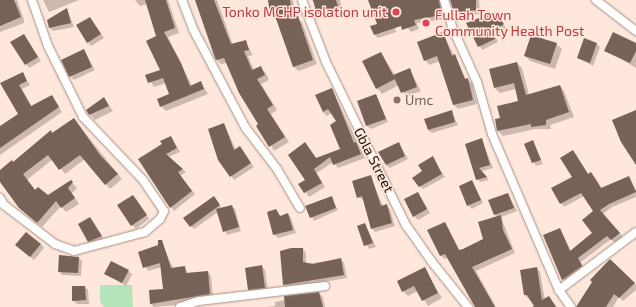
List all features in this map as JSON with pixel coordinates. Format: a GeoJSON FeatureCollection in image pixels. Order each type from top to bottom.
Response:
{"type":"FeatureCollection","features":[{"type":"Feature","properties":{"kind":"street"},"geometry":{"type":"LineString","coordinates":[[0,198],[4,205],[55,244],[74,251],[145,232],[160,219],[164,211],[144,181],[83,117],[48,46],[32,0]]}},
{"type":"Feature","properties":{"kind":"street"},"geometry":{"type":"LineString","coordinates":[[182,0],[193,29],[245,127],[277,169],[300,208]]}},
{"type":"Feature","properties":{"kind":"street","name":"Gbla Street"},"geometry":{"type":"LineString","coordinates":[[302,0],[326,62],[406,224],[468,307]]}},
{"type":"Feature","properties":{"kind":"street"},"geometry":{"type":"LineString","coordinates":[[444,0],[452,27],[477,82],[492,134],[559,290],[570,307]]}},
{"type":"Feature","properties":{"kind":"street"},"geometry":{"type":"LineString","coordinates":[[596,0],[636,31]]}},
{"type":"Feature","properties":{"kind":"street"},"geometry":{"type":"LineString","coordinates":[[559,290],[636,232]]}},
{"type":"Feature","properties":{"kind":"street"},"geometry":{"type":"LineString","coordinates":[[180,307],[199,301],[325,286]]}},
{"type":"Feature","properties":{"kind":"green space"},"geometry":{"type":"Polygon","coordinates":[[[100,285],[132,285],[133,307],[104,307],[100,301],[100,285]]]}},
{"type":"Feature","properties":{"kind":"building"},"geometry":{"type":"Polygon","coordinates":[[[0,0],[14,0],[21,17],[0,26],[0,0]]]}},
{"type":"Feature","properties":{"kind":"building"},"geometry":{"type":"Polygon","coordinates":[[[145,0],[166,0],[175,28],[164,32],[181,63],[190,86],[201,81],[204,89],[160,107],[157,99],[169,94],[163,78],[148,83],[145,75],[160,70],[146,41],[156,36],[145,0]]]}},
{"type":"Feature","properties":{"kind":"building"},"geometry":{"type":"Polygon","coordinates":[[[195,0],[214,0],[231,44],[246,40],[249,50],[244,51],[252,70],[261,66],[265,75],[257,79],[273,105],[267,109],[285,137],[269,147],[256,126],[258,124],[239,93],[224,58],[216,60],[195,0]]]}},
{"type":"Feature","properties":{"kind":"building"},"geometry":{"type":"Polygon","coordinates":[[[268,0],[290,0],[293,18],[298,16],[313,60],[293,67],[274,13],[270,14],[268,0]]]}},
{"type":"Feature","properties":{"kind":"building"},"geometry":{"type":"Polygon","coordinates":[[[313,0],[336,0],[339,10],[317,15],[313,0]]]}},
{"type":"Feature","properties":{"kind":"building"},"geometry":{"type":"Polygon","coordinates":[[[368,0],[439,0],[442,15],[414,20],[416,25],[402,30],[401,26],[374,35],[370,26],[377,24],[368,0]]]}},
{"type":"Feature","properties":{"kind":"building"},"geometry":{"type":"Polygon","coordinates":[[[450,0],[476,0],[476,10],[454,13],[450,0]]]}},
{"type":"Feature","properties":{"kind":"building"},"geometry":{"type":"Polygon","coordinates":[[[67,8],[71,23],[49,28],[47,20],[67,8]]]}},
{"type":"Feature","properties":{"kind":"building"},"geometry":{"type":"Polygon","coordinates":[[[495,12],[504,24],[492,32],[495,39],[478,47],[466,23],[495,12]]]}},
{"type":"Feature","properties":{"kind":"building"},"geometry":{"type":"Polygon","coordinates":[[[90,17],[101,34],[87,43],[76,25],[90,17]]]}},
{"type":"Feature","properties":{"kind":"building"},"geometry":{"type":"Polygon","coordinates":[[[443,32],[452,56],[455,54],[465,79],[468,78],[473,100],[453,105],[437,56],[424,61],[417,42],[443,32]]]}},
{"type":"Feature","properties":{"kind":"building"},"geometry":{"type":"Polygon","coordinates":[[[613,32],[636,43],[636,51],[630,63],[604,51],[613,32]]]}},
{"type":"Feature","properties":{"kind":"building"},"geometry":{"type":"Polygon","coordinates":[[[24,34],[38,57],[25,65],[10,42],[24,34]]]}},
{"type":"Feature","properties":{"kind":"building"},"geometry":{"type":"Polygon","coordinates":[[[531,35],[557,43],[550,64],[524,56],[531,35]]]}},
{"type":"Feature","properties":{"kind":"building"},"geometry":{"type":"Polygon","coordinates":[[[584,38],[597,43],[590,63],[577,58],[584,38]]]}},
{"type":"Feature","properties":{"kind":"building"},"geometry":{"type":"Polygon","coordinates":[[[84,49],[92,67],[69,77],[61,60],[84,49]]]}},
{"type":"Feature","properties":{"kind":"building"},"geometry":{"type":"Polygon","coordinates":[[[381,52],[395,79],[376,89],[362,61],[381,52]]]}},
{"type":"Feature","properties":{"kind":"building"},"geometry":{"type":"Polygon","coordinates":[[[517,62],[526,95],[560,85],[569,112],[546,120],[546,125],[531,127],[531,124],[497,131],[495,119],[500,118],[497,106],[518,101],[514,83],[494,88],[489,69],[517,62]]]}},
{"type":"Feature","properties":{"kind":"building"},"geometry":{"type":"Polygon","coordinates":[[[410,68],[417,87],[401,93],[393,75],[410,68]]]}},
{"type":"Feature","properties":{"kind":"building"},"geometry":{"type":"Polygon","coordinates":[[[23,72],[27,81],[19,85],[31,106],[52,95],[59,107],[0,148],[0,126],[18,114],[0,83],[23,72]]]}},
{"type":"Feature","properties":{"kind":"building"},"geometry":{"type":"Polygon","coordinates":[[[332,88],[354,143],[356,142],[361,154],[333,165],[330,157],[314,169],[322,183],[304,193],[298,184],[305,180],[288,155],[305,142],[316,158],[340,149],[330,125],[336,121],[328,109],[323,112],[315,95],[332,88]]]}},
{"type":"Feature","properties":{"kind":"building"},"geometry":{"type":"Polygon","coordinates":[[[376,94],[386,119],[366,126],[357,101],[376,94]]]}},
{"type":"Feature","properties":{"kind":"building"},"geometry":{"type":"Polygon","coordinates":[[[104,97],[109,106],[89,115],[86,110],[104,97]]]}},
{"type":"Feature","properties":{"kind":"building"},"geometry":{"type":"Polygon","coordinates":[[[452,110],[455,122],[428,130],[424,119],[452,110]]]}},
{"type":"Feature","properties":{"kind":"building"},"geometry":{"type":"Polygon","coordinates":[[[636,110],[636,165],[621,142],[612,120],[636,110]]]}},
{"type":"Feature","properties":{"kind":"building"},"geometry":{"type":"Polygon","coordinates":[[[74,118],[100,155],[118,174],[105,185],[80,155],[59,170],[48,155],[23,174],[35,190],[38,187],[48,195],[71,180],[73,182],[68,188],[75,198],[61,208],[56,201],[37,223],[19,208],[0,182],[0,170],[12,160],[13,162],[51,130],[52,133],[74,118]]]}},
{"type":"Feature","properties":{"kind":"building"},"geometry":{"type":"Polygon","coordinates":[[[224,123],[234,150],[240,146],[251,163],[230,177],[218,160],[208,129],[224,123]]]}},
{"type":"Feature","properties":{"kind":"building"},"geometry":{"type":"Polygon","coordinates":[[[171,136],[177,148],[166,154],[183,169],[178,172],[192,191],[170,208],[138,159],[162,144],[160,141],[171,136]]]}},
{"type":"Feature","properties":{"kind":"building"},"geometry":{"type":"Polygon","coordinates":[[[482,138],[490,165],[479,168],[487,177],[476,180],[465,144],[482,138]]]}},
{"type":"Feature","properties":{"kind":"building"},"geometry":{"type":"Polygon","coordinates":[[[533,140],[541,160],[532,163],[524,144],[533,140]]]}},
{"type":"Feature","properties":{"kind":"building"},"geometry":{"type":"Polygon","coordinates":[[[399,142],[405,156],[386,165],[378,152],[399,142]]]}},
{"type":"Feature","properties":{"kind":"building"},"geometry":{"type":"Polygon","coordinates":[[[573,150],[588,174],[591,172],[601,188],[629,176],[636,192],[609,204],[600,210],[620,233],[611,240],[607,236],[578,258],[582,266],[562,280],[543,235],[560,228],[570,251],[592,233],[582,220],[593,211],[581,193],[560,204],[551,188],[572,177],[560,158],[573,150]]]}},
{"type":"Feature","properties":{"kind":"building"},"geometry":{"type":"Polygon","coordinates":[[[433,156],[442,174],[419,187],[412,178],[422,171],[418,165],[433,156]]]}},
{"type":"Feature","properties":{"kind":"building"},"geometry":{"type":"Polygon","coordinates":[[[371,175],[381,206],[387,204],[392,223],[371,229],[362,196],[357,198],[352,181],[371,175]]]}},
{"type":"Feature","properties":{"kind":"building"},"geometry":{"type":"Polygon","coordinates":[[[472,180],[481,200],[467,206],[459,186],[472,180]]]}},
{"type":"Feature","properties":{"kind":"building"},"geometry":{"type":"Polygon","coordinates":[[[418,192],[427,209],[413,217],[404,199],[418,192]]]}},
{"type":"Feature","properties":{"kind":"building"},"geometry":{"type":"Polygon","coordinates":[[[508,193],[514,208],[494,215],[488,200],[508,193]]]}},
{"type":"Feature","properties":{"kind":"building"},"geometry":{"type":"Polygon","coordinates":[[[133,195],[147,215],[131,226],[117,205],[133,195]]]}},
{"type":"Feature","properties":{"kind":"building"},"geometry":{"type":"Polygon","coordinates":[[[214,196],[220,205],[190,227],[183,218],[214,196]]]}},
{"type":"Feature","properties":{"kind":"building"},"geometry":{"type":"Polygon","coordinates":[[[332,196],[336,208],[310,218],[305,206],[332,196]]]}},
{"type":"Feature","properties":{"kind":"building"},"geometry":{"type":"Polygon","coordinates":[[[232,205],[239,227],[223,232],[216,209],[232,205]]]}},
{"type":"Feature","properties":{"kind":"building"},"geometry":{"type":"Polygon","coordinates":[[[276,209],[280,216],[288,213],[293,230],[273,235],[267,212],[276,209]]]}},
{"type":"Feature","properties":{"kind":"building"},"geometry":{"type":"Polygon","coordinates":[[[501,215],[503,230],[512,249],[472,267],[495,307],[475,307],[445,254],[440,256],[427,230],[445,222],[459,250],[483,239],[478,222],[501,215]]]}},
{"type":"Feature","properties":{"kind":"building"},"geometry":{"type":"Polygon","coordinates":[[[90,217],[102,236],[88,242],[78,224],[90,217]]]}},
{"type":"Feature","properties":{"kind":"building"},"geometry":{"type":"Polygon","coordinates":[[[365,223],[373,243],[364,246],[357,226],[365,223]]]}},
{"type":"Feature","properties":{"kind":"building"},"geometry":{"type":"Polygon","coordinates":[[[26,232],[41,244],[30,257],[15,245],[26,232]]]}},
{"type":"Feature","properties":{"kind":"building"},"geometry":{"type":"Polygon","coordinates":[[[158,240],[162,240],[171,268],[185,266],[186,273],[208,271],[210,294],[150,304],[149,290],[163,289],[160,263],[143,268],[138,252],[158,245],[158,240]]]}},
{"type":"Feature","properties":{"kind":"building"},"geometry":{"type":"Polygon","coordinates":[[[291,248],[303,248],[303,262],[313,264],[341,258],[344,275],[283,285],[280,251],[291,248]]]}},
{"type":"Feature","properties":{"kind":"building"},"geometry":{"type":"Polygon","coordinates":[[[59,255],[79,257],[78,273],[58,272],[59,255]]]}},
{"type":"Feature","properties":{"kind":"building"},"geometry":{"type":"Polygon","coordinates":[[[610,259],[635,283],[619,298],[614,294],[606,307],[576,307],[592,282],[590,280],[610,259]]]}},
{"type":"Feature","properties":{"kind":"building"},"geometry":{"type":"Polygon","coordinates":[[[111,261],[129,270],[122,283],[104,274],[111,261]]]}},
{"type":"Feature","properties":{"kind":"building"},"geometry":{"type":"Polygon","coordinates":[[[262,265],[265,288],[248,290],[245,268],[262,265]]]}},
{"type":"Feature","properties":{"kind":"building"},"geometry":{"type":"Polygon","coordinates":[[[425,267],[438,293],[422,301],[414,286],[402,292],[397,281],[425,267]]]}},
{"type":"Feature","properties":{"kind":"building"},"geometry":{"type":"Polygon","coordinates":[[[537,267],[542,300],[549,296],[556,307],[532,307],[534,306],[527,295],[524,295],[520,270],[537,267]]]}},
{"type":"Feature","properties":{"kind":"building"},"geometry":{"type":"Polygon","coordinates":[[[72,286],[85,286],[86,300],[72,301],[72,286]]]}},
{"type":"Feature","properties":{"kind":"building"},"geometry":{"type":"Polygon","coordinates":[[[319,292],[323,307],[285,307],[284,296],[319,292]]]}},
{"type":"Feature","properties":{"kind":"place","name":"Tonko MCHP isolation unit"},"geometry":{"type":"Point","coordinates":[396,12]}},
{"type":"Feature","properties":{"kind":"place","name":"Fullah Town Community Health Post"},"geometry":{"type":"Point","coordinates":[426,23]}},
{"type":"Feature","properties":{"kind":"place","name":"Umc"},"geometry":{"type":"Point","coordinates":[397,100]}}]}
